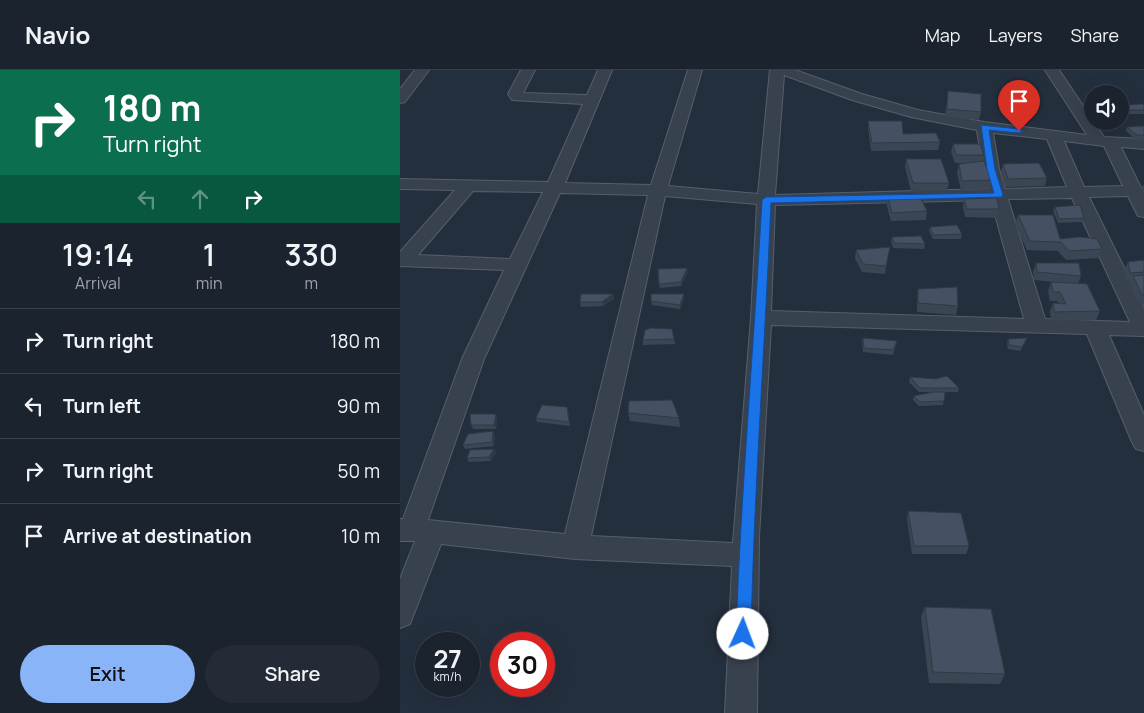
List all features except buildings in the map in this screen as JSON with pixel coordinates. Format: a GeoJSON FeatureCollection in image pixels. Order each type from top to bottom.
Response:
{"type":"FeatureCollection","features":[{"type":"Feature","properties":{"kind":"street"},"geometry":{"type":"LineString","coordinates":[[400,100],[422,70]]}},
{"type":"Feature","properties":{"kind":"street"},"geometry":{"type":"LineString","coordinates":[[528,70],[514,94],[516,97],[593,100]]}},
{"type":"Feature","properties":{"kind":"street"},"geometry":{"type":"LineString","coordinates":[[400,615],[415,531],[473,359],[554,188],[605,70]]}},
{"type":"Feature","properties":{"kind":"street"},"geometry":{"type":"LineString","coordinates":[[575,547],[658,190],[694,70]]}},
{"type":"Feature","properties":{"kind":"street"},"geometry":{"type":"LineString","coordinates":[[741,713],[746,555],[761,318],[766,200],[778,70]]}},
{"type":"Feature","properties":{"kind":"street"},"geometry":{"type":"LineString","coordinates":[[782,70],[857,97],[916,114],[984,127],[1144,144]]}},
{"type":"Feature","properties":{"kind":"street"},"geometry":{"type":"LineString","coordinates":[[1052,70],[1105,141],[1144,212]]}},
{"type":"Feature","properties":{"kind":"street"},"geometry":{"type":"LineString","coordinates":[[984,127],[991,169],[1037,327]]}},
{"type":"Feature","properties":{"kind":"street"},"geometry":{"type":"LineString","coordinates":[[761,318],[1144,329],[1078,193],[1054,135]]}},
{"type":"Feature","properties":{"kind":"street"},"geometry":{"type":"LineString","coordinates":[[400,184],[658,190],[766,200],[1134,191]]}},
{"type":"Feature","properties":{"kind":"street"},"geometry":{"type":"LineString","coordinates":[[401,260],[468,186]]}},
{"type":"Feature","properties":{"kind":"street"},"geometry":{"type":"LineString","coordinates":[[401,260],[516,265]]}},
{"type":"Feature","properties":{"kind":"street"},"geometry":{"type":"LineString","coordinates":[[1095,328],[1144,442]]}},
{"type":"Feature","properties":{"kind":"street"},"geometry":{"type":"LineString","coordinates":[[415,531],[575,547],[746,555]]}},
{"type":"Feature","properties":{"kind":"route"},"geometry":{"type":"LineString","coordinates":[[743,634],[746,537],[761,318],[766,200],[999,195],[991,169],[984,127],[1019,131]]}}]}
